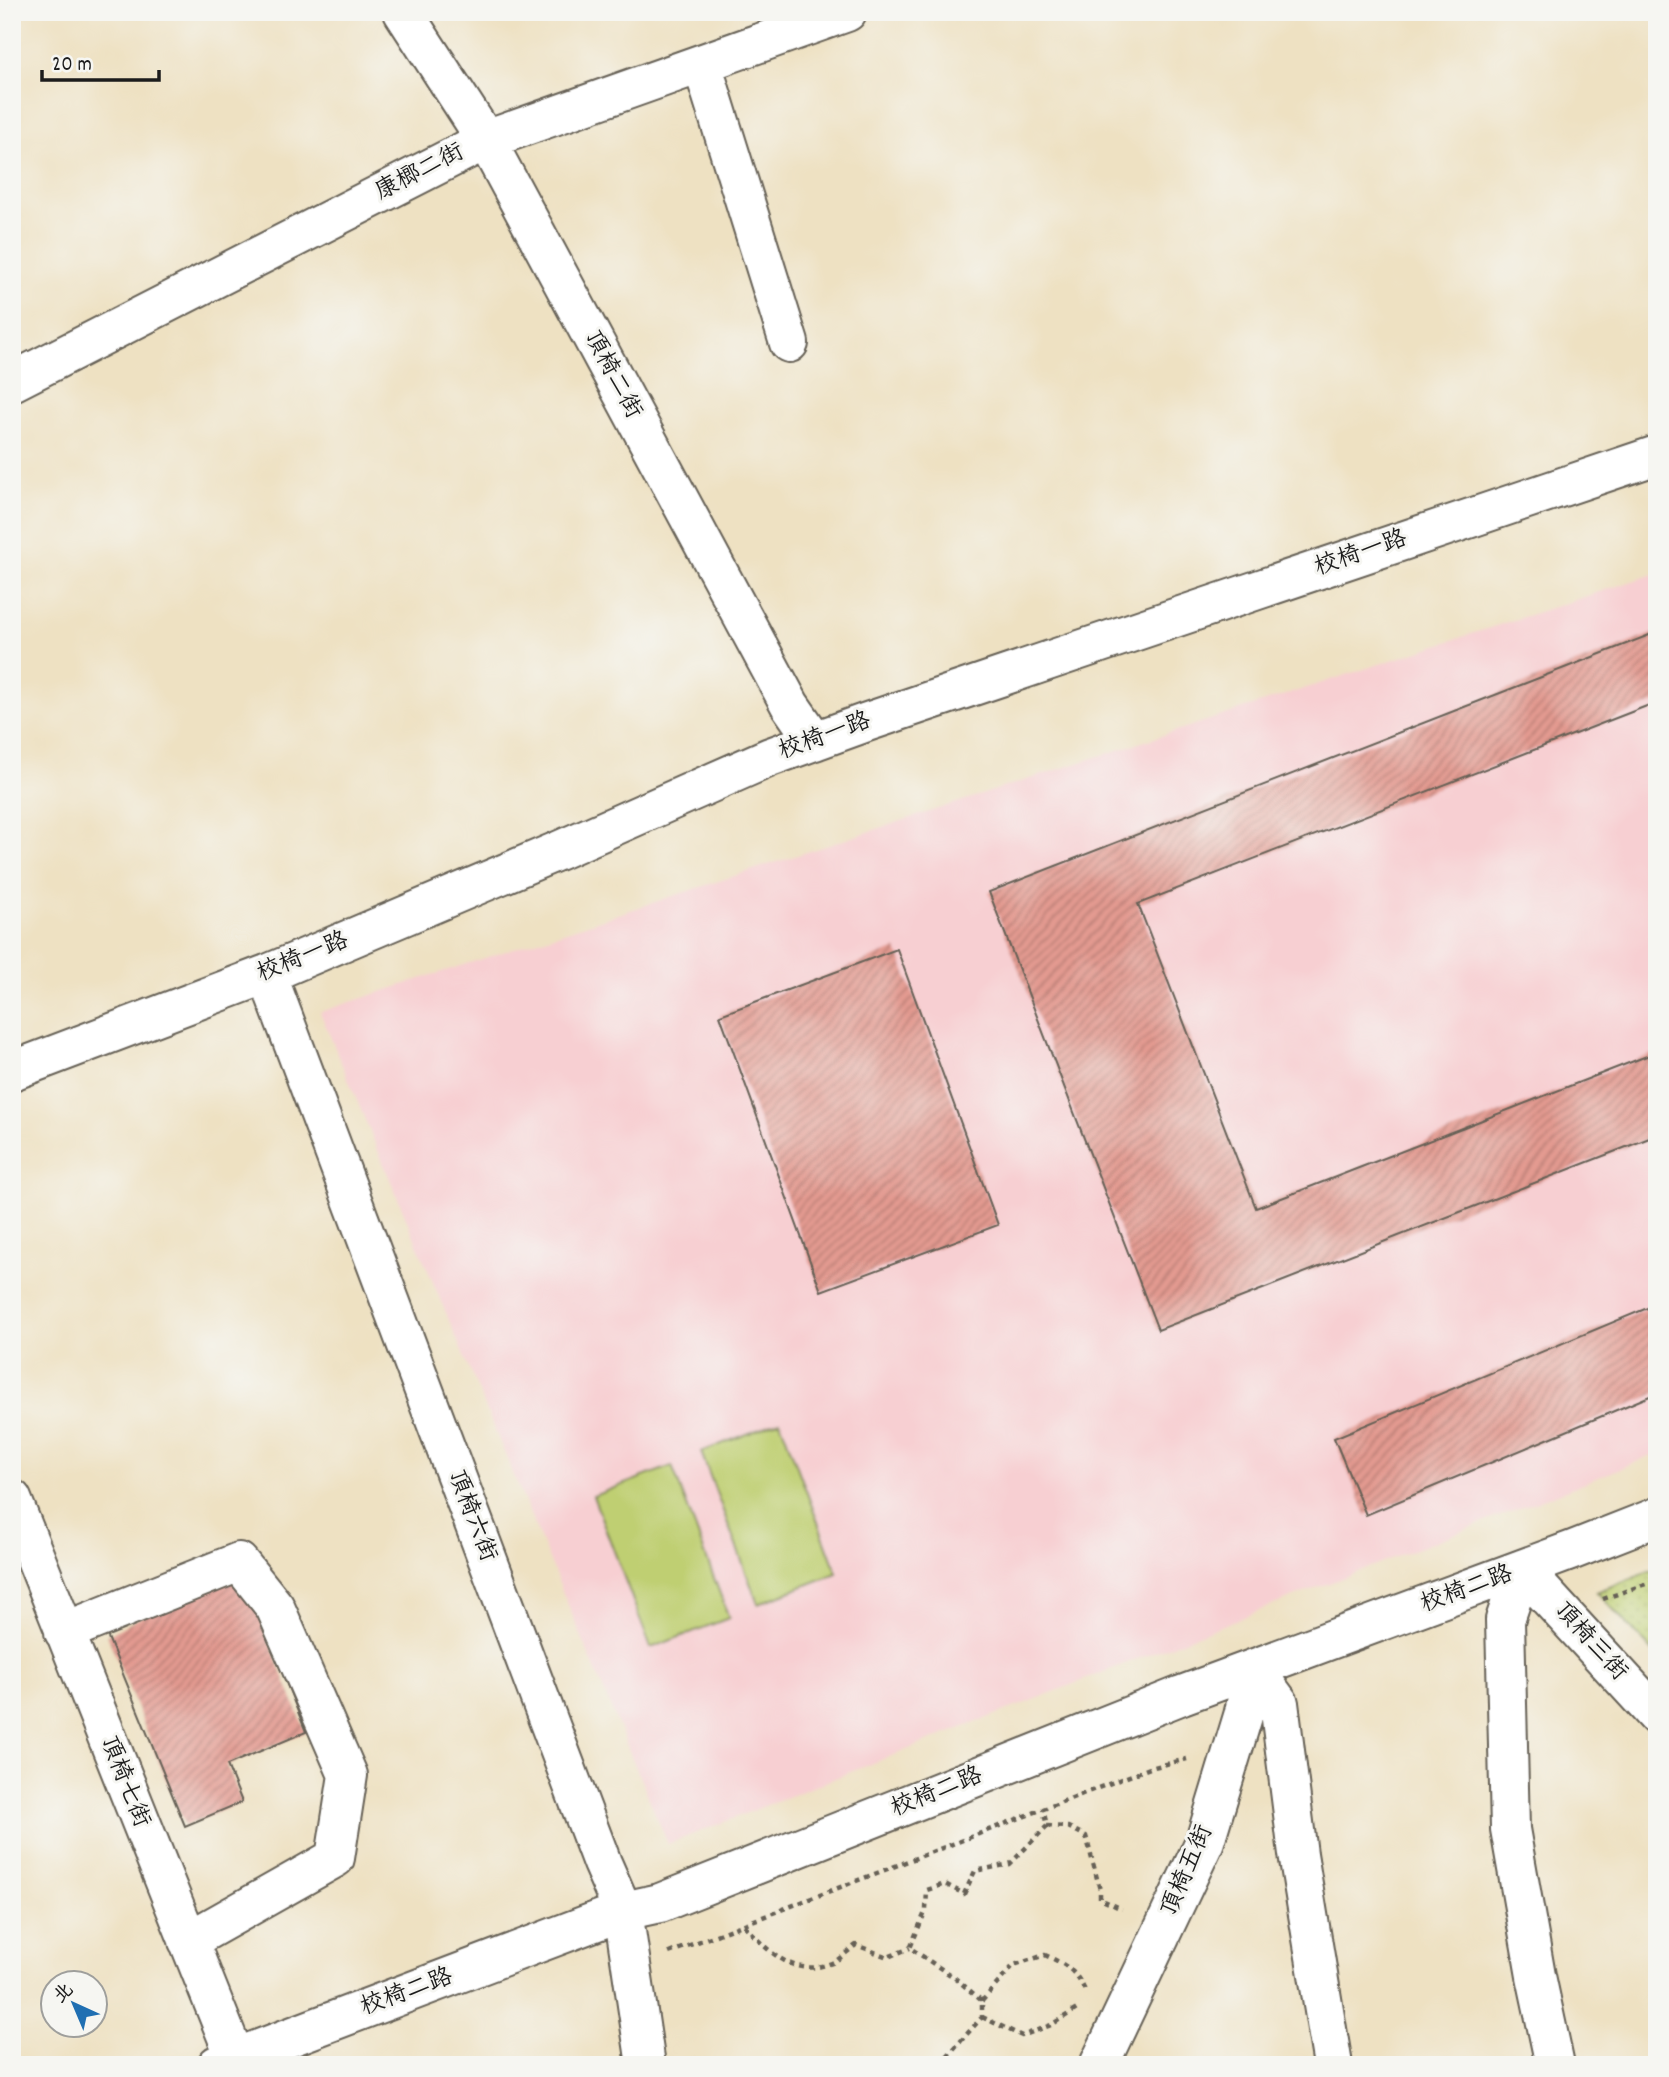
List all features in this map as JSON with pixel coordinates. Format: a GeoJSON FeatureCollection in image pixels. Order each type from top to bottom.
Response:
{"type":"FeatureCollection","features":[{"type":"Feature","properties":{"kind":"street","name":"頂椅二街"},"geometry":{"type":"LineString","coordinates":[[403,12],[486,140],[790,705],[815,741]]}},
{"type":"Feature","properties":{"kind":"street","name":"康榔二街"},"geometry":{"type":"LineString","coordinates":[[12,382],[486,140],[847,12]]}},
{"type":"Feature","properties":{"kind":"street"},"geometry":{"type":"LineString","coordinates":[[702,64],[789,343]]}},
{"type":"Feature","properties":{"kind":"street","name":"校椅一路"},"geometry":{"type":"LineString","coordinates":[[12,1071],[267,974],[770,757],[1657,454]]}},
{"type":"Feature","properties":{"kind":"street","name":"頂椅六街"},"geometry":{"type":"LineString","coordinates":[[267,974],[602,1863],[623,1911],[646,2065]]}},
{"type":"Feature","properties":{"kind":"street","name":"頂椅七街"},"geometry":{"type":"LineString","coordinates":[[12,1499],[188,1941],[229,2062]]}},
{"type":"Feature","properties":{"kind":"street","name":"校椅二路"},"geometry":{"type":"LineString","coordinates":[[229,2062],[623,1911],[660,1903],[1182,1695],[1657,1517]]}},
{"type":"Feature","properties":{"kind":"street"},"geometry":{"type":"LineString","coordinates":[[64,1632],[239,1562],[275,1607],[348,1775],[335,1858],[188,1941]]}},
{"type":"Feature","properties":{"kind":"street"},"geometry":{"type":"LineString","coordinates":[[1522,1569],[1504,1620],[1510,1829],[1555,2065]]}},
{"type":"Feature","properties":{"kind":"street","name":"頂椅三街"},"geometry":{"type":"LineString","coordinates":[[1522,1569],[1657,1716]]}},
{"type":"Feature","properties":{"kind":"street"},"geometry":{"type":"LineString","coordinates":[[1254,1669],[1279,1703],[1298,1854],[1333,2065]]}},
{"type":"Feature","properties":{"kind":"street","name":"頂椅五街"},"geometry":{"type":"LineString","coordinates":[[1099,2065],[1205,1841],[1243,1716],[1254,1669]]}},
{"type":"Feature","properties":{"kind":"path"},"geometry":{"type":"LineString","coordinates":[[1592,1602],[1657,1580]]}},
{"type":"Feature","properties":{"kind":"path"},"geometry":{"type":"LineString","coordinates":[[665,1955],[1150,1768],[1187,1759]]}},
{"type":"Feature","properties":{"kind":"path"},"geometry":{"type":"LineString","coordinates":[[1043,1809],[1047,1826]]}},
{"type":"Feature","properties":{"kind":"path"},"geometry":{"type":"LineString","coordinates":[[1047,1826],[1068,1828],[1086,1836],[1100,1899],[1122,1909]]}},
{"type":"Feature","properties":{"kind":"path"},"geometry":{"type":"LineString","coordinates":[[744,1925],[766,1950],[788,1964],[811,1967],[833,1962],[856,1945],[888,1957],[910,1948],[926,1910],[927,1890],[945,1884],[964,1894],[975,1871],[1010,1864],[1047,1826]]}},
{"type":"Feature","properties":{"kind":"path"},"geometry":{"type":"LineString","coordinates":[[910,1948],[956,1978],[982,2001]]}},
{"type":"Feature","properties":{"kind":"path"},"geometry":{"type":"LineString","coordinates":[[944,2065],[943,2061],[982,2017],[982,2001],[1014,1965],[1045,1955],[1065,1965],[1080,1978],[1086,1993]]}},
{"type":"Feature","properties":{"kind":"path"},"geometry":{"type":"LineString","coordinates":[[982,2017],[1022,2036],[1051,2025],[1080,2007]]}},
{"type":"Feature","properties":{"kind":"shaded area"},"geometry":{"type":"Polygon","coordinates":[[[1657,573],[1657,1454],[668,1844],[320,1012],[1657,573]]]}},
{"type":"Feature","properties":{"kind":"green space"},"geometry":{"type":"Polygon","coordinates":[[[780,1421],[837,1573],[758,1604],[701,1452],[780,1421]]]}},
{"type":"Feature","properties":{"kind":"green space"},"geometry":{"type":"Polygon","coordinates":[[[672,1466],[729,1618],[651,1648],[593,1496],[672,1466]]]}},
{"type":"Feature","properties":{"kind":"green space"},"geometry":{"type":"Polygon","coordinates":[[[1657,1568],[1657,1656],[1597,1592],[1657,1568]]]}},
{"type":"Feature","properties":{"kind":"building"},"geometry":{"type":"Polygon","coordinates":[[[1657,632],[1657,702],[1138,904],[1256,1208],[1657,1052],[1657,1135],[1158,1330],[989,892],[1657,632]]]}},
{"type":"Feature","properties":{"kind":"building"},"geometry":{"type":"Polygon","coordinates":[[[897,949],[998,1225],[821,1291],[720,1015],[897,949]]]}},
{"type":"Feature","properties":{"kind":"building"},"geometry":{"type":"Polygon","coordinates":[[[1657,1304],[1657,1393],[1366,1515],[1334,1438],[1657,1304]]]}},
{"type":"Feature","properties":{"kind":"building"},"geometry":{"type":"Polygon","coordinates":[[[239,1565],[306,1732],[227,1765],[242,1802],[185,1826],[107,1635],[239,1565]]]}}]}
